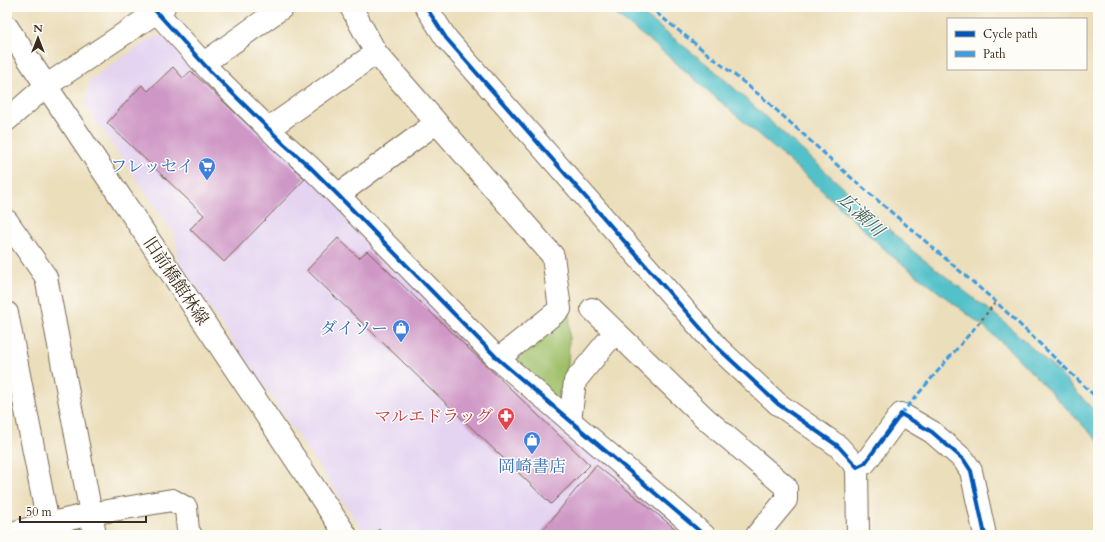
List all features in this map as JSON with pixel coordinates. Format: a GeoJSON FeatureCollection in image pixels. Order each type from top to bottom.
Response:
{"type":"FeatureCollection","features":[{"type":"Feature","properties":{"kind":"street"},"geometry":{"type":"LineString","coordinates":[[204,63],[283,7]]}},
{"type":"Feature","properties":{"kind":"street"},"geometry":{"type":"LineString","coordinates":[[351,7],[376,54],[553,256],[560,309],[498,359]]}},
{"type":"Feature","properties":{"kind":"street"},"geometry":{"type":"LineString","coordinates":[[426,7],[446,38],[718,348],[778,404],[838,446],[857,466],[858,535]]}},
{"type":"Feature","properties":{"kind":"street"},"geometry":{"type":"LineString","coordinates":[[7,120],[46,86],[158,9],[204,63],[268,129],[338,195],[498,359],[704,535]]}},
{"type":"Feature","properties":{"kind":"street","name":"旧前橋館林線"},"geometry":{"type":"LineString","coordinates":[[7,27],[149,242],[346,535]]}},
{"type":"Feature","properties":{"kind":"street"},"geometry":{"type":"LineString","coordinates":[[268,129],[376,54]]}},
{"type":"Feature","properties":{"kind":"street"},"geometry":{"type":"LineString","coordinates":[[338,195],[436,123]]}},
{"type":"Feature","properties":{"kind":"street"},"geometry":{"type":"LineString","coordinates":[[7,221],[46,277],[93,525]]}},
{"type":"Feature","properties":{"kind":"street"},"geometry":{"type":"LineString","coordinates":[[592,309],[706,419],[786,487],[786,500],[757,535]]}},
{"type":"Feature","properties":{"kind":"street"},"geometry":{"type":"LineString","coordinates":[[7,313],[48,524]]}},
{"type":"Feature","properties":{"kind":"street"},"geometry":{"type":"LineString","coordinates":[[570,421],[575,381],[615,332]]}},
{"type":"Feature","properties":{"kind":"street"},"geometry":{"type":"LineString","coordinates":[[857,466],[865,463],[901,414],[932,432],[964,460],[971,471],[985,535]]}},
{"type":"Feature","properties":{"kind":"street"},"geometry":{"type":"LineString","coordinates":[[7,534],[48,524],[93,525],[172,500],[186,508],[188,531],[191,535]]}},
{"type":"Feature","properties":{"kind":"path"},"geometry":{"type":"LineString","coordinates":[[978,324],[996,302]]}},
{"type":"Feature","properties":{"kind":"shaded area"},"geometry":{"type":"Polygon","coordinates":[[[154,36],[168,37],[691,535],[366,535],[178,261],[175,235],[85,105],[90,80],[154,36]]]}},
{"type":"Feature","properties":{"kind":"green space"},"geometry":{"type":"Polygon","coordinates":[[[570,311],[567,400],[560,402],[514,364],[514,355],[570,311]]]}},
{"type":"Feature","properties":{"kind":"green space"},"geometry":{"type":"Polygon","coordinates":[[[82,526],[88,535],[38,535],[82,526]]]}},
{"type":"Feature","properties":{"kind":"water","name":"広瀬川"},"geometry":{"type":"Polygon","coordinates":[[[606,7],[634,7],[714,70],[914,252],[1003,321],[1058,372],[1098,415],[1098,441],[1008,348],[984,327],[892,256],[804,174],[654,44],[606,7]]]}},
{"type":"Feature","properties":{"kind":"building"},"geometry":{"type":"Polygon","coordinates":[[[173,67],[183,78],[191,71],[305,179],[224,262],[190,229],[204,215],[107,123],[142,85],[148,91],[173,67]]]}},
{"type":"Feature","properties":{"kind":"building"},"geometry":{"type":"Polygon","coordinates":[[[338,238],[359,258],[367,251],[590,465],[551,504],[307,270],[338,238]]]}},
{"type":"Feature","properties":{"kind":"building"},"geometry":{"type":"Polygon","coordinates":[[[596,465],[683,535],[539,535],[596,465]]]}},
{"type":"Feature","properties":{"kind":"building"},"geometry":{"type":"Polygon","coordinates":[[[380,529],[384,535],[370,535],[380,529]]]}},
{"type":"Feature","properties":{"kind":"marked path"},"geometry":{"type":"LineString","coordinates":[[649,7],[762,97],[847,174],[996,302],[1098,399]]}},
{"type":"Feature","properties":{"kind":"marked path"},"geometry":{"type":"LineString","coordinates":[[901,414],[978,324]]}},
{"type":"Feature","properties":{"kind":"cycle path"},"geometry":{"type":"LineString","coordinates":[[152,7],[211,72],[284,144],[310,167],[498,359],[704,535]]}},
{"type":"Feature","properties":{"kind":"cycle path"},"geometry":{"type":"LineString","coordinates":[[426,7],[446,38],[718,348],[778,404],[838,446],[857,467],[865,463],[901,414],[932,432],[964,460],[971,471],[985,535]]}},
{"type":"Feature","properties":{"kind":"place","name":"フレッセイ"},"geometry":{"type":"Point","coordinates":[207,181]}},
{"type":"Feature","properties":{"kind":"place","name":"ダイソー"},"geometry":{"type":"Point","coordinates":[401,343]}},
{"type":"Feature","properties":{"kind":"place","name":"マルエドラッグ"},"geometry":{"type":"Point","coordinates":[506,431]}},
{"type":"Feature","properties":{"kind":"place","name":"岡崎書店"},"geometry":{"type":"Point","coordinates":[532,455]}}]}
